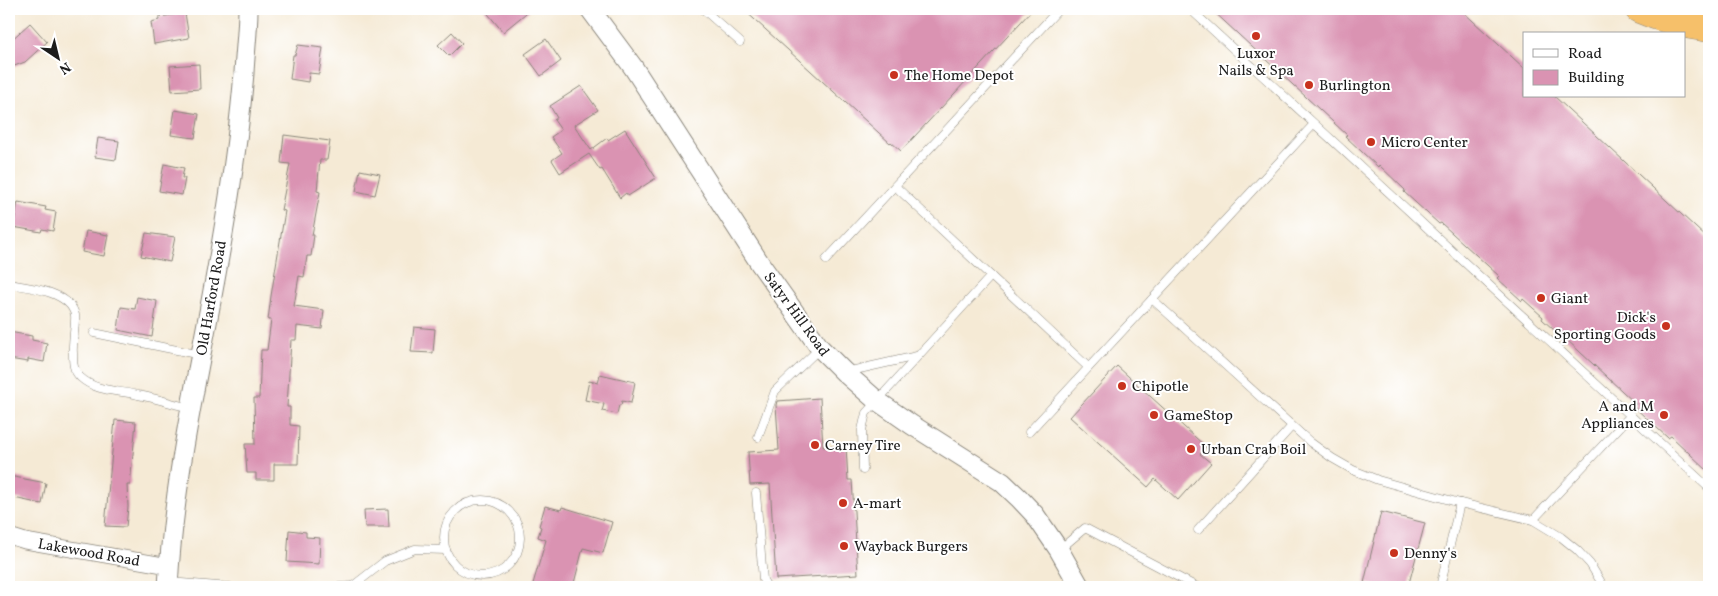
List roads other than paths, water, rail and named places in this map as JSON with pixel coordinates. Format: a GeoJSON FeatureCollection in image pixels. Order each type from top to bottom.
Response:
{"type":"FeatureCollection","features":[{"type":"Feature","properties":{"kind":"highway"},"geometry":{"type":"LineString","coordinates":[[1639,9],[1668,20],[1709,28]]}},
{"type":"Feature","properties":{"kind":"street","name":"Old Harford Road"},"geometry":{"type":"LineString","coordinates":[[169,578],[190,408],[226,220],[235,157],[248,9]]}},
{"type":"Feature","properties":{"kind":"street","name":"Satyr Hill Road"},"geometry":{"type":"LineString","coordinates":[[590,9],[633,67],[761,264],[820,348],[876,400],[1002,482],[1035,515],[1059,550],[1080,587]]}},
{"type":"Feature","properties":{"kind":"street","name":"Lakewood Road"},"geometry":{"type":"LineString","coordinates":[[9,536],[169,578]]}},
{"type":"Feature","properties":{"kind":"lane"},"geometry":{"type":"LineString","coordinates":[[703,9],[740,42]]}},
{"type":"Feature","properties":{"kind":"lane"},"geometry":{"type":"LineString","coordinates":[[826,260],[1059,9]]}},
{"type":"Feature","properties":{"kind":"lane"},"geometry":{"type":"LineString","coordinates":[[1190,9],[1709,488]]}},
{"type":"Feature","properties":{"kind":"lane"},"geometry":{"type":"LineString","coordinates":[[1029,432],[1314,124]]}},
{"type":"Feature","properties":{"kind":"lane"},"geometry":{"type":"LineString","coordinates":[[895,186],[1088,367]]}},
{"type":"Feature","properties":{"kind":"lane"},"geometry":{"type":"LineString","coordinates":[[863,470],[862,430],[866,413],[991,276]]}},
{"type":"Feature","properties":{"kind":"lane"},"geometry":{"type":"LineString","coordinates":[[9,284],[52,293],[70,305],[75,315],[72,338],[73,365],[75,371],[88,383],[101,389],[139,395],[190,408]]}},
{"type":"Feature","properties":{"kind":"lane"},"geometry":{"type":"LineString","coordinates":[[1152,299],[1310,442],[1332,458],[1353,470],[1378,480],[1460,504],[1533,520],[1561,537],[1577,550],[1590,564],[1604,587]]}},
{"type":"Feature","properties":{"kind":"lane"},"geometry":{"type":"LineString","coordinates":[[94,334],[201,355]]}},
{"type":"Feature","properties":{"kind":"lane"},"geometry":{"type":"LineString","coordinates":[[758,437],[775,391],[820,348]]}},
{"type":"Feature","properties":{"kind":"lane"},"geometry":{"type":"LineString","coordinates":[[844,372],[917,356]]}},
{"type":"Feature","properties":{"kind":"lane"},"geometry":{"type":"LineString","coordinates":[[1533,520],[1631,416]]}},
{"type":"Feature","properties":{"kind":"lane"},"geometry":{"type":"LineString","coordinates":[[1198,530],[1292,426]]}},
{"type":"Feature","properties":{"kind":"lane"},"geometry":{"type":"LineString","coordinates":[[756,493],[763,580],[767,587]]}},
{"type":"Feature","properties":{"kind":"lane"},"geometry":{"type":"LineString","coordinates":[[486,500],[498,503],[508,510],[516,520],[520,532],[520,544],[516,556],[508,566],[497,573],[485,576],[472,574],[461,569],[452,561],[446,550],[444,537],[446,525],[452,514],[462,506],[473,501],[486,500]]}},
{"type":"Feature","properties":{"kind":"lane"},"geometry":{"type":"LineString","coordinates":[[1440,587],[1460,504]]}},
{"type":"Feature","properties":{"kind":"lane"},"geometry":{"type":"LineString","coordinates":[[1059,550],[1086,528],[1197,587]]}},
{"type":"Feature","properties":{"kind":"lane"},"geometry":{"type":"LineString","coordinates":[[339,587],[354,586],[385,561],[415,549],[446,550]]}},
{"type":"Feature","properties":{"kind":"lane"},"geometry":{"type":"LineString","coordinates":[[169,578],[230,587]]}},
{"type":"Feature","properties":{"kind":"place","name":"Luxor Nails & Spa"},"geometry":{"type":"Point","coordinates":[1256,36]}},
{"type":"Feature","properties":{"kind":"place","name":"The Home Depot"},"geometry":{"type":"Point","coordinates":[894,75]}},
{"type":"Feature","properties":{"kind":"place","name":"Burlington"},"geometry":{"type":"Point","coordinates":[1309,85]}},
{"type":"Feature","properties":{"kind":"place","name":"Micro Center"},"geometry":{"type":"Point","coordinates":[1371,142]}},
{"type":"Feature","properties":{"kind":"place","name":"Giant"},"geometry":{"type":"Point","coordinates":[1541,298]}},
{"type":"Feature","properties":{"kind":"place","name":"Dick's Sporting Goods"},"geometry":{"type":"Point","coordinates":[1666,326]}},
{"type":"Feature","properties":{"kind":"place","name":"Chipotle"},"geometry":{"type":"Point","coordinates":[1122,386]}},
{"type":"Feature","properties":{"kind":"place","name":"GameStop"},"geometry":{"type":"Point","coordinates":[1154,415]}},
{"type":"Feature","properties":{"kind":"place","name":"A and M Appliances"},"geometry":{"type":"Point","coordinates":[1664,415]}},
{"type":"Feature","properties":{"kind":"place","name":"Carney Tire"},"geometry":{"type":"Point","coordinates":[815,445]}},
{"type":"Feature","properties":{"kind":"place","name":"Urban Crab Boil"},"geometry":{"type":"Point","coordinates":[1191,449]}},
{"type":"Feature","properties":{"kind":"place","name":"A-mart"},"geometry":{"type":"Point","coordinates":[843,503]}},
{"type":"Feature","properties":{"kind":"place","name":"Wayback Burgers"},"geometry":{"type":"Point","coordinates":[844,546]}},
{"type":"Feature","properties":{"kind":"place","name":"Denny's"},"geometry":{"type":"Point","coordinates":[1394,553]}}]}
